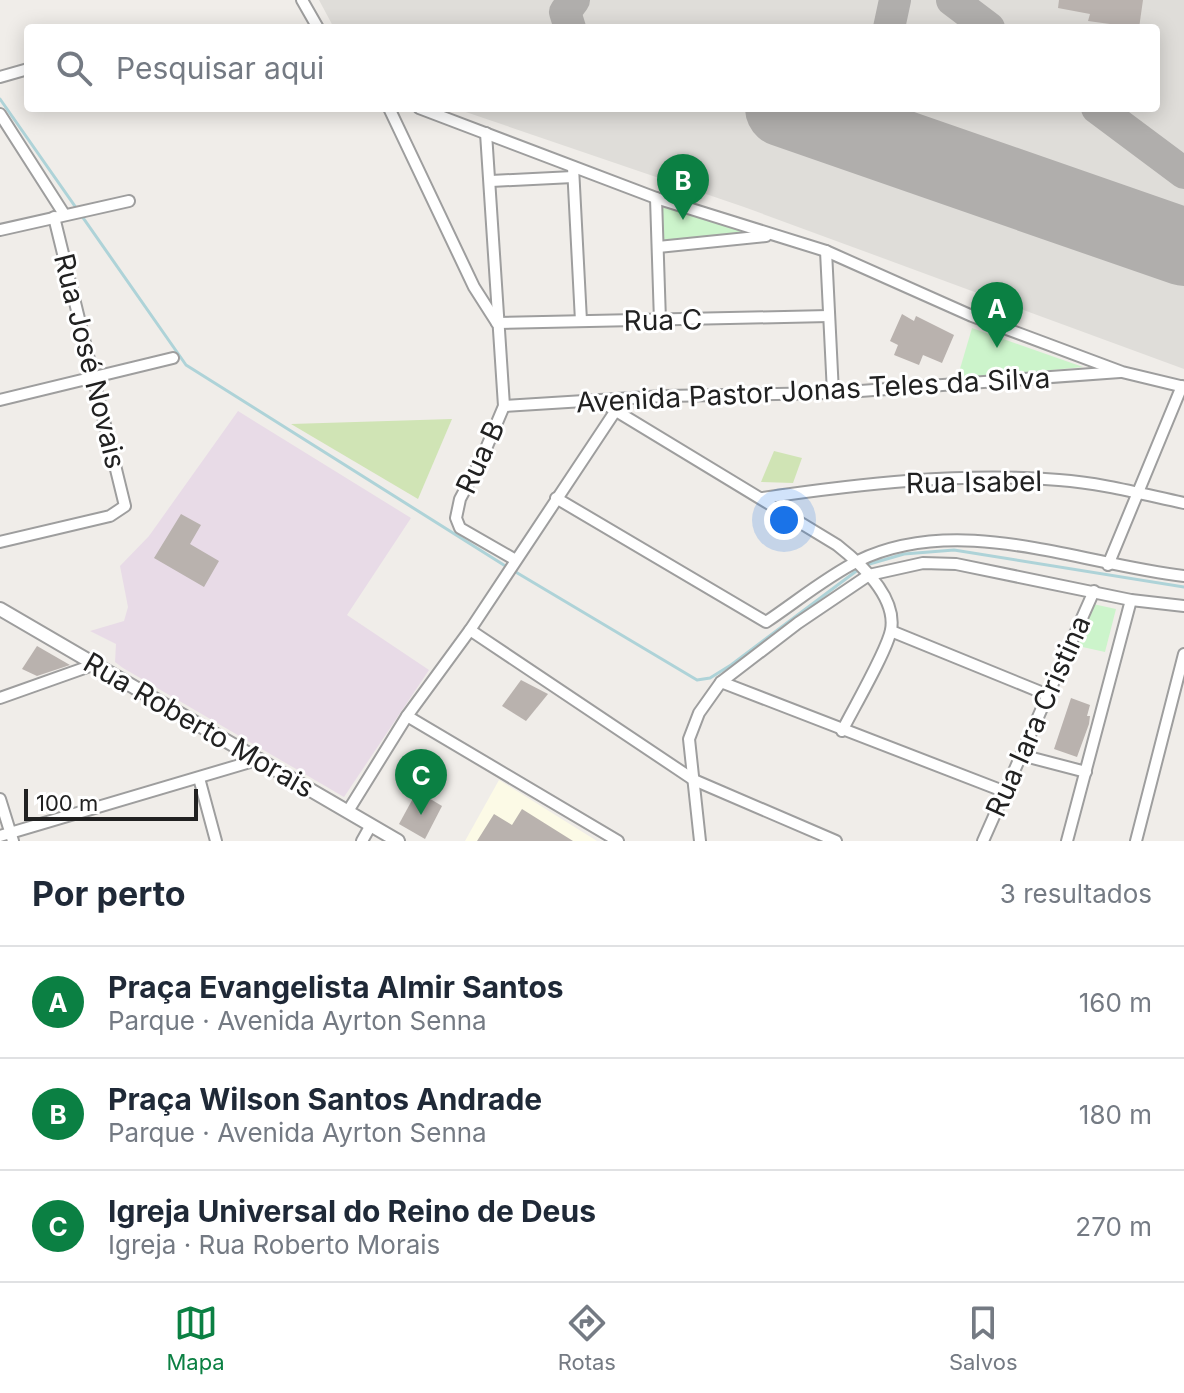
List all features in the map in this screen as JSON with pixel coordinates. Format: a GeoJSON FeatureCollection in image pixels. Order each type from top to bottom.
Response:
{"type":"FeatureCollection","features":[{"type":"Feature","properties":{"kind":"street"},"geometry":{"type":"LineString","coordinates":[[302,0],[316,24]]}},
{"type":"Feature","properties":{"kind":"street"},"geometry":{"type":"LineString","coordinates":[[0,77],[24,70]]}},
{"type":"Feature","properties":{"kind":"street"},"geometry":{"type":"LineString","coordinates":[[391,112],[474,287],[497,323]]}},
{"type":"Feature","properties":{"kind":"street"},"geometry":{"type":"LineString","coordinates":[[430,112],[573,172],[826,251],[983,321],[1122,372],[1183,386],[1108,565]]}},
{"type":"Feature","properties":{"kind":"street","name":"Rua José Novais"},"geometry":{"type":"LineString","coordinates":[[0,114],[59,216],[125,506],[110,516],[0,542]]}},
{"type":"Feature","properties":{"kind":"street","name":"Rua B"},"geometry":{"type":"LineString","coordinates":[[486,133],[504,406],[460,499],[456,518],[460,528],[514,559]]}},
{"type":"Feature","properties":{"kind":"street"},"geometry":{"type":"LineString","coordinates":[[491,181],[573,172]]}},
{"type":"Feature","properties":{"kind":"street"},"geometry":{"type":"LineString","coordinates":[[573,172],[581,321]]}},
{"type":"Feature","properties":{"kind":"street"},"geometry":{"type":"LineString","coordinates":[[656,198],[660,321]]}},
{"type":"Feature","properties":{"kind":"street"},"geometry":{"type":"LineString","coordinates":[[0,230],[129,201]]}},
{"type":"Feature","properties":{"kind":"street"},"geometry":{"type":"LineString","coordinates":[[658,247],[772,235]]}},
{"type":"Feature","properties":{"kind":"street"},"geometry":{"type":"LineString","coordinates":[[826,251],[833,393]]}},
{"type":"Feature","properties":{"kind":"street","name":"Rua C"},"geometry":{"type":"LineString","coordinates":[[497,323],[829,316]]}},
{"type":"Feature","properties":{"kind":"street"},"geometry":{"type":"LineString","coordinates":[[0,400],[173,358]]}},
{"type":"Feature","properties":{"kind":"street","name":"Avenida Pastor Jonas Teles da Silva"},"geometry":{"type":"LineString","coordinates":[[504,406],[596,399],[833,393],[1122,372]]}},
{"type":"Feature","properties":{"kind":"street"},"geometry":{"type":"LineString","coordinates":[[596,399],[762,498],[858,561],[869,575],[890,611],[891,631],[842,731]]}},
{"type":"Feature","properties":{"kind":"street"},"geometry":{"type":"LineString","coordinates":[[348,811],[407,716],[470,630],[514,559],[616,410]]}},
{"type":"Feature","properties":{"kind":"street","name":"Rua Isabel"},"geometry":{"type":"LineString","coordinates":[[762,498],[936,479],[996,478],[1057,480],[1138,491],[1184,503]]}},
{"type":"Feature","properties":{"kind":"street"},"geometry":{"type":"LineString","coordinates":[[556,498],[766,622],[858,561],[907,544],[944,540],[1012,546],[1184,576]]}},
{"type":"Feature","properties":{"kind":"street"},"geometry":{"type":"LineString","coordinates":[[700,841],[689,739],[721,682],[798,623],[869,575],[923,563],[956,564],[1131,600],[1184,606]]}},
{"type":"Feature","properties":{"kind":"street","name":"Rua Iara Cristina"},"geometry":{"type":"LineString","coordinates":[[983,841],[1094,591]]}},
{"type":"Feature","properties":{"kind":"street"},"geometry":{"type":"LineString","coordinates":[[1067,841],[1131,600]]}},
{"type":"Feature","properties":{"kind":"street","name":"Rua Roberto Morais"},"geometry":{"type":"LineString","coordinates":[[0,609],[398,841]]}},
{"type":"Feature","properties":{"kind":"street"},"geometry":{"type":"LineString","coordinates":[[470,630],[694,780],[836,841]]}},
{"type":"Feature","properties":{"kind":"street"},"geometry":{"type":"LineString","coordinates":[[891,631],[1048,695]]}},
{"type":"Feature","properties":{"kind":"street"},"geometry":{"type":"LineString","coordinates":[[1136,841],[1184,654]]}},
{"type":"Feature","properties":{"kind":"street"},"geometry":{"type":"LineString","coordinates":[[0,698],[93,665]]}},
{"type":"Feature","properties":{"kind":"street"},"geometry":{"type":"LineString","coordinates":[[721,682],[1003,791]]}},
{"type":"Feature","properties":{"kind":"street"},"geometry":{"type":"LineString","coordinates":[[407,716],[618,841]]}},
{"type":"Feature","properties":{"kind":"street"},"geometry":{"type":"LineString","coordinates":[[1021,755],[1086,772]]}},
{"type":"Feature","properties":{"kind":"street"},"geometry":{"type":"LineString","coordinates":[[0,799],[8,837],[260,759]]}},
{"type":"Feature","properties":{"kind":"street"},"geometry":{"type":"LineString","coordinates":[[199,778],[216,841]]}},
{"type":"Feature","properties":{"kind":"street"},"geometry":{"type":"LineString","coordinates":[[362,841],[371,825]]}},
{"type":"Feature","properties":{"kind":"shaded area"},"geometry":{"type":"Polygon","coordinates":[[[319,0],[1184,0],[1184,369],[744,207],[466,112],[1160,112],[1160,24],[332,24],[319,0]]]}},
{"type":"Feature","properties":{"kind":"shaded area"},"geometry":{"type":"Polygon","coordinates":[[[238,411],[411,518],[347,615],[429,670],[344,797],[123,668],[115,662],[116,644],[90,631],[124,621],[128,607],[120,566],[149,536],[238,411]]]}},
{"type":"Feature","properties":{"kind":"shaded area"},"geometry":{"type":"Polygon","coordinates":[[[499,780],[597,841],[465,841],[499,780]]]}},
{"type":"Feature","properties":{"kind":"green space"},"geometry":{"type":"Polygon","coordinates":[[[662,207],[748,232],[663,240],[662,207]]]}},
{"type":"Feature","properties":{"kind":"green space"},"geometry":{"type":"Polygon","coordinates":[[[972,328],[1083,367],[957,379],[972,328]]]}},
{"type":"Feature","properties":{"kind":"green space"},"geometry":{"type":"Polygon","coordinates":[[[452,419],[418,499],[291,424],[452,419]]]}},
{"type":"Feature","properties":{"kind":"green space"},"geometry":{"type":"Polygon","coordinates":[[[774,451],[802,458],[793,483],[761,482],[774,451]]]}},
{"type":"Feature","properties":{"kind":"green space"},"geometry":{"type":"Polygon","coordinates":[[[1093,604],[1116,609],[1105,652],[1078,646],[1093,604]]]}},
{"type":"Feature","properties":{"kind":"building"},"geometry":{"type":"Polygon","coordinates":[[[1059,0],[1143,0],[1140,24],[1088,21],[1090,14],[1058,8],[1059,0]]]}},
{"type":"Feature","properties":{"kind":"building"},"geometry":{"type":"Polygon","coordinates":[[[902,314],[914,321],[916,316],[954,335],[942,363],[923,355],[919,365],[894,355],[898,345],[890,341],[902,314]]]}},
{"type":"Feature","properties":{"kind":"building"},"geometry":{"type":"Polygon","coordinates":[[[181,514],[201,525],[190,544],[219,561],[204,587],[154,558],[181,514]]]}},
{"type":"Feature","properties":{"kind":"building"},"geometry":{"type":"Polygon","coordinates":[[[37,646],[70,665],[37,676],[22,669],[37,646]]]}},
{"type":"Feature","properties":{"kind":"building"},"geometry":{"type":"Polygon","coordinates":[[[521,680],[548,694],[526,721],[502,706],[521,680]]]}},
{"type":"Feature","properties":{"kind":"building"},"geometry":{"type":"Polygon","coordinates":[[[1071,698],[1090,705],[1087,716],[1090,716],[1089,724],[1077,757],[1054,749],[1071,698]]]}},
{"type":"Feature","properties":{"kind":"building"},"geometry":{"type":"Polygon","coordinates":[[[417,791],[442,806],[425,839],[399,824],[417,791]]]}},
{"type":"Feature","properties":{"kind":"building"},"geometry":{"type":"Polygon","coordinates":[[[522,809],[573,841],[477,841],[494,814],[512,825],[522,809]]]}},
{"type":"Feature","properties":{"kind":"waterway"},"geometry":{"type":"LineString","coordinates":[[0,99],[186,365],[507,567]]}},
{"type":"Feature","properties":{"kind":"waterway"},"geometry":{"type":"LineString","coordinates":[[866,565],[904,554],[954,550],[1184,587]]}},
{"type":"Feature","properties":{"kind":"waterway"},"geometry":{"type":"LineString","coordinates":[[514,571],[697,680],[710,678],[731,665],[859,569]]}},
{"type":"Feature","properties":{"kind":"taxiway"},"geometry":{"type":"LineString","coordinates":[[569,24],[565,12],[574,0]]}},
{"type":"Feature","properties":{"kind":"taxiway"},"geometry":{"type":"LineString","coordinates":[[890,24],[895,0]]}},
{"type":"Feature","properties":{"kind":"taxiway"},"geometry":{"type":"LineString","coordinates":[[952,0],[984,24]]}},
{"type":"Feature","properties":{"kind":"taxiway"},"geometry":{"type":"LineString","coordinates":[[865,136],[870,112]]}},
{"type":"Feature","properties":{"kind":"taxiway"},"geometry":{"type":"LineString","coordinates":[[1102,112],[1184,173]]}},
{"type":"Feature","properties":{"kind":"runway"},"geometry":{"type":"LineString","coordinates":[[796,112],[1184,247]]}},
{"type":"Feature","properties":{"kind":"place","name":"Praça Wilson Santos Andrade"},"geometry":{"type":"Point","coordinates":[683,220]}},
{"type":"Feature","properties":{"kind":"place","name":"Praça Evangelista Almir Santos"},"geometry":{"type":"Point","coordinates":[997,348]}},
{"type":"Feature","properties":{"kind":"place","name":"Igreja Universal do Reino de Deus"},"geometry":{"type":"Point","coordinates":[421,815]}}]}
